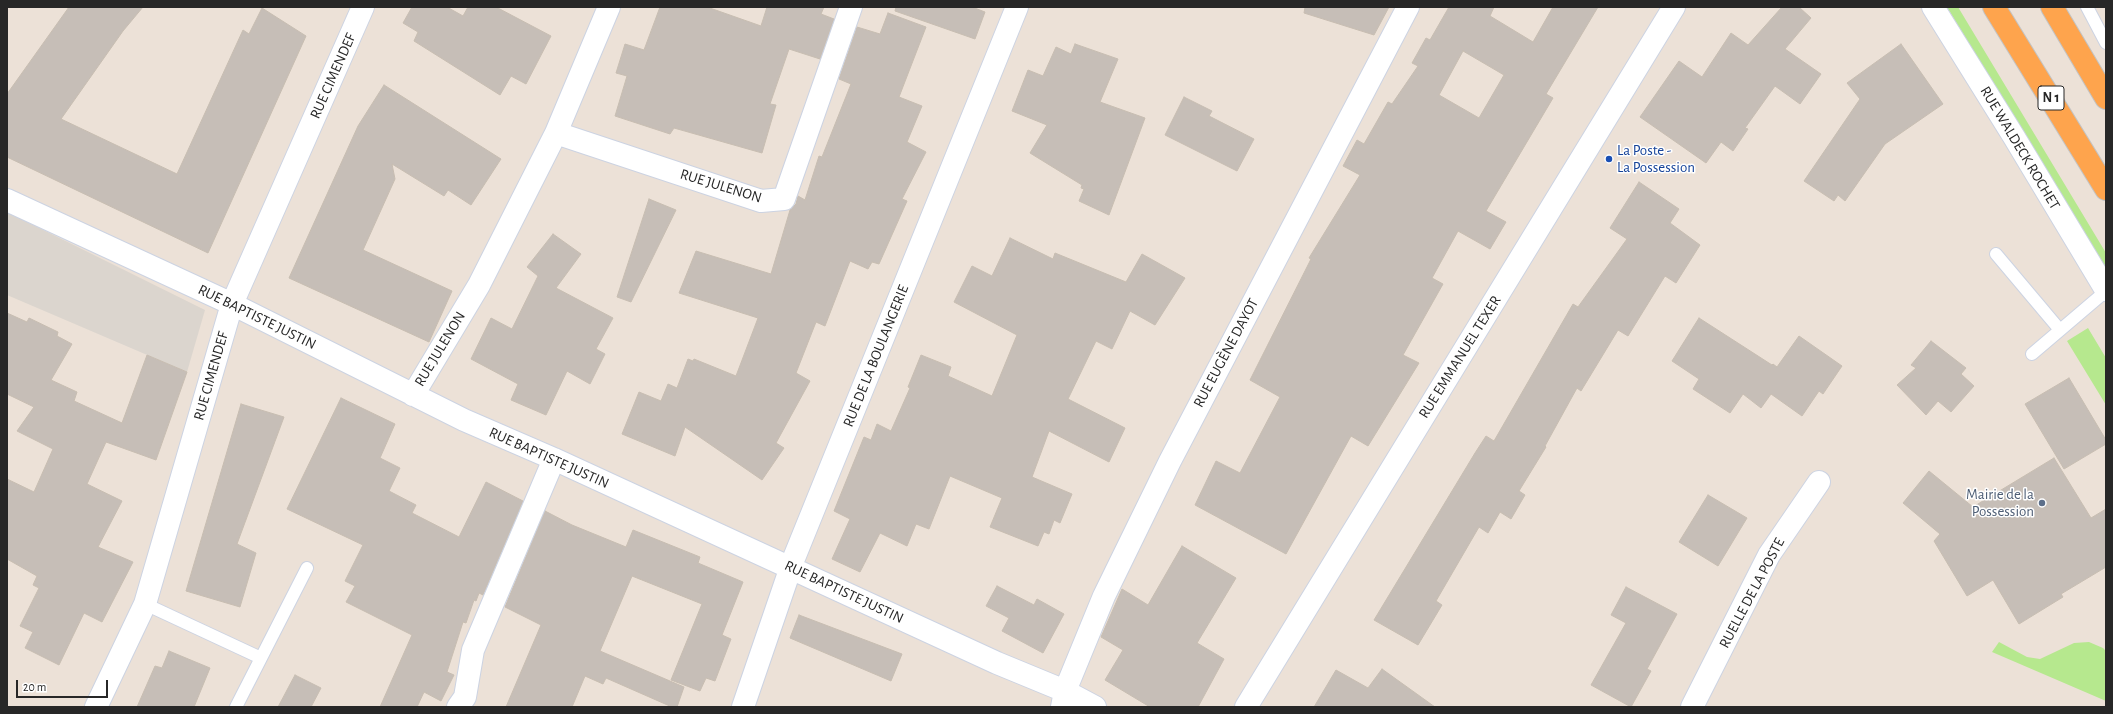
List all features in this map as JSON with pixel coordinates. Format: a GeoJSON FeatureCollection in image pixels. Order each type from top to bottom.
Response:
{"type":"FeatureCollection","features":[{"type":"Feature","properties":{"kind":"highway","name":"N 1"},"geometry":{"type":"LineString","coordinates":[[1994,7],[2106,189]]}},
{"type":"Feature","properties":{"kind":"highway"},"geometry":{"type":"LineString","coordinates":[[2052,7],[2106,98]]}},
{"type":"Feature","properties":{"kind":"street","name":"RUE CIMENDEF"},"geometry":{"type":"LineString","coordinates":[[96,707],[145,604],[232,304],[364,7]]}},
{"type":"Feature","properties":{"kind":"street","name":"RUE JULENON"},"geometry":{"type":"LineString","coordinates":[[413,395],[479,285],[556,133],[609,7]]}},
{"type":"Feature","properties":{"kind":"street","name":"RUE JULENON"},"geometry":{"type":"LineString","coordinates":[[556,133],[761,201],[784,199],[851,7]]}},
{"type":"Feature","properties":{"kind":"street","name":"RUE DE LA BOULANGERIE"},"geometry":{"type":"LineString","coordinates":[[743,707],[791,568],[1016,7]]}},
{"type":"Feature","properties":{"kind":"street","name":"RUE EUGÈNE DAYOT"},"geometry":{"type":"LineString","coordinates":[[1064,699],[1104,596],[1170,461],[1408,7]]}},
{"type":"Feature","properties":{"kind":"street","name":"RUE EMMANUEL TEXER"},"geometry":{"type":"LineString","coordinates":[[1246,707],[1674,7]]}},
{"type":"Feature","properties":{"kind":"street","name":"RUE WALDECK ROCHET"},"geometry":{"type":"LineString","coordinates":[[1933,7],[2014,137],[2106,291]]}},
{"type":"Feature","properties":{"kind":"street","name":"RUE BAPTISTE JUSTIN"},"geometry":{"type":"LineString","coordinates":[[7,200],[232,304],[464,420],[554,459],[990,660],[1064,699],[1095,707]]}},
{"type":"Feature","properties":{"kind":"street"},"geometry":{"type":"LineString","coordinates":[[458,707],[465,697],[473,650],[554,459]]}},
{"type":"Feature","properties":{"kind":"street","name":"RUELLE DE LA POSTE"},"geometry":{"type":"LineString","coordinates":[[1692,707],[1769,555],[1819,482]]}},
{"type":"Feature","properties":{"kind":"lane"},"geometry":{"type":"LineString","coordinates":[[2087,7],[2106,43]]}},
{"type":"Feature","properties":{"kind":"lane"},"geometry":{"type":"LineString","coordinates":[[1996,254],[2060,330]]}},
{"type":"Feature","properties":{"kind":"lane"},"geometry":{"type":"LineString","coordinates":[[2032,354],[2106,291]]}},
{"type":"Feature","properties":{"kind":"lane"},"geometry":{"type":"LineString","coordinates":[[236,707],[308,568]]}},
{"type":"Feature","properties":{"kind":"lane"},"geometry":{"type":"LineString","coordinates":[[145,604],[261,658]]}},
{"type":"Feature","properties":{"kind":"green space"},"geometry":{"type":"Polygon","coordinates":[[[1947,7],[1958,7],[2106,253],[2106,272],[1947,7]]]}},
{"type":"Feature","properties":{"kind":"green space"},"geometry":{"type":"Polygon","coordinates":[[[2088,328],[2106,358],[2106,405],[2067,341],[2088,328]]]}},
{"type":"Feature","properties":{"kind":"green space"},"geometry":{"type":"Polygon","coordinates":[[[1999,642],[2027,657],[2040,659],[2074,643],[2089,642],[2103,648],[2106,651],[2106,701],[1992,652],[1999,642]]]}},
{"type":"Feature","properties":{"kind":"shaded area"},"geometry":{"type":"Polygon","coordinates":[[[7,212],[205,310],[187,372],[7,295],[7,212]]]}},
{"type":"Feature","properties":{"kind":"building"},"geometry":{"type":"Polygon","coordinates":[[[69,7],[143,7],[123,31],[61,119],[177,174],[243,30],[249,34],[262,8],[306,36],[208,253],[7,157],[7,94],[69,7]]]}},
{"type":"Feature","properties":{"kind":"building"},"geometry":{"type":"Polygon","coordinates":[[[412,7],[447,7],[463,16],[468,7],[496,7],[551,36],[526,84],[511,76],[500,95],[414,41],[418,32],[403,23],[412,7]]]}},
{"type":"Feature","properties":{"kind":"building"},"geometry":{"type":"Polygon","coordinates":[[[660,7],[707,7],[761,26],[767,7],[824,7],[821,14],[834,19],[820,59],[789,49],[770,104],[776,105],[762,153],[674,128],[670,134],[615,116],[627,76],[616,73],[625,44],[644,50],[660,7]]]}},
{"type":"Feature","properties":{"kind":"building"},"geometry":{"type":"Polygon","coordinates":[[[896,7],[972,7],[985,12],[975,39],[895,11],[896,7]]]}},
{"type":"Feature","properties":{"kind":"building"},"geometry":{"type":"Polygon","coordinates":[[[1305,7],[1389,7],[1374,35],[1304,13],[1305,7]]]}},
{"type":"Feature","properties":{"kind":"building"},"geometry":{"type":"Polygon","coordinates":[[[1449,7],[1494,7],[1490,16],[1533,42],[1553,7],[1598,7],[1546,94],[1553,98],[1486,211],[1506,222],[1490,249],[1458,231],[1432,278],[1443,284],[1403,355],[1419,363],[1368,446],[1351,436],[1286,554],[1195,505],[1216,461],[1240,473],[1280,397],[1250,380],[1311,259],[1309,258],[1360,175],[1343,166],[1357,140],[1364,144],[1388,102],[1392,104],[1418,66],[1412,63],[1426,38],[1430,40],[1449,7]],[[1463,51],[1439,95],[1479,118],[1504,75],[1463,51]]]}},
{"type":"Feature","properties":{"kind":"building"},"geometry":{"type":"Polygon","coordinates":[[[1782,7],[1799,7],[1811,18],[1785,49],[1821,74],[1800,104],[1775,86],[1745,128],[1748,129],[1733,151],[1721,142],[1706,163],[1640,117],[1679,61],[1702,77],[1731,33],[1748,45],[1782,7]]]}},
{"type":"Feature","properties":{"kind":"building"},"geometry":{"type":"Polygon","coordinates":[[[888,13],[926,27],[899,97],[922,106],[907,142],[926,152],[902,199],[907,201],[879,264],[872,262],[868,269],[850,261],[825,326],[816,322],[796,373],[810,381],[776,443],[784,448],[762,480],[685,427],[675,456],[622,434],[639,392],[661,401],[668,384],[677,388],[688,359],[693,361],[694,359],[736,376],[758,318],[679,293],[696,251],[771,274],[790,210],[796,204],[798,196],[805,200],[819,156],[822,157],[851,84],[839,79],[857,27],[880,34],[888,13]]]}},
{"type":"Feature","properties":{"kind":"building"},"geometry":{"type":"Polygon","coordinates":[[[1075,44],[1118,59],[1100,102],[1145,118],[1109,215],[1079,201],[1084,189],[1081,188],[1082,185],[1030,153],[1047,125],[1012,111],[1028,70],[1043,76],[1056,47],[1071,54],[1075,44]]]}},
{"type":"Feature","properties":{"kind":"building"},"geometry":{"type":"Polygon","coordinates":[[[1901,44],[1943,104],[1885,144],[1845,201],[1838,195],[1834,201],[1804,181],[1860,99],[1847,83],[1901,44]]]}},
{"type":"Feature","properties":{"kind":"building"},"geometry":{"type":"Polygon","coordinates":[[[384,85],[501,159],[471,205],[448,190],[444,196],[392,164],[395,179],[363,250],[452,291],[429,342],[289,278],[358,126],[384,85]]]}},
{"type":"Feature","properties":{"kind":"building"},"geometry":{"type":"Polygon","coordinates":[[[1184,97],[1212,111],[1209,116],[1254,139],[1237,171],[1165,135],[1184,97]]]}},
{"type":"Feature","properties":{"kind":"building"},"geometry":{"type":"Polygon","coordinates":[[[1639,182],[1679,209],[1670,223],[1700,245],[1676,283],[1665,276],[1628,336],[1618,330],[1581,391],[1577,388],[1545,446],[1546,447],[1519,491],[1525,495],[1511,519],[1500,512],[1488,533],[1479,527],[1436,601],[1442,605],[1418,645],[1374,620],[1486,436],[1494,441],[1573,304],[1578,307],[1627,239],[1610,228],[1639,182]]]}},
{"type":"Feature","properties":{"kind":"building"},"geometry":{"type":"Polygon","coordinates":[[[649,199],[676,210],[631,302],[617,297],[649,199]]]}},
{"type":"Feature","properties":{"kind":"building"},"geometry":{"type":"Polygon","coordinates":[[[553,234],[581,254],[556,288],[613,318],[596,349],[605,354],[590,384],[567,371],[546,415],[511,400],[518,384],[471,359],[491,318],[512,329],[538,276],[527,267],[553,234]]]}},
{"type":"Feature","properties":{"kind":"building"},"geometry":{"type":"Polygon","coordinates":[[[1010,238],[1053,259],[1055,253],[1126,282],[1142,254],[1185,278],[1155,325],[1130,311],[1112,349],[1096,341],[1068,399],[1125,428],[1109,462],[1049,431],[1032,477],[1072,494],[1060,523],[1054,520],[1049,534],[1044,532],[1038,546],[990,527],[1002,498],[950,476],[929,529],[916,524],[907,546],[880,533],[860,572],[832,559],[850,519],[834,511],[864,437],[871,440],[877,424],[891,431],[910,388],[908,387],[921,355],[951,367],[948,376],[992,396],[1017,335],[954,302],[972,266],[992,276],[1010,238]]]}},
{"type":"Feature","properties":{"kind":"building"},"geometry":{"type":"Polygon","coordinates":[[[7,313],[27,322],[29,318],[58,332],[57,336],[72,344],[51,380],[77,392],[74,401],[122,423],[147,355],[187,372],[156,460],[106,442],[87,484],[122,501],[98,547],[133,562],[102,622],[84,613],[59,665],[25,648],[33,632],[20,626],[39,588],[33,585],[37,576],[7,559],[7,479],[34,492],[53,449],[17,431],[34,407],[7,394],[7,313]]]}},
{"type":"Feature","properties":{"kind":"building"},"geometry":{"type":"Polygon","coordinates":[[[1699,318],[1777,367],[1799,336],[1842,366],[1823,394],[1819,391],[1802,416],[1771,394],[1761,408],[1743,394],[1730,413],[1693,389],[1699,379],[1672,361],[1699,318]]]}},
{"type":"Feature","properties":{"kind":"building"},"geometry":{"type":"Polygon","coordinates":[[[1931,341],[1966,368],[1961,374],[1974,386],[1951,412],[1938,401],[1926,415],[1897,385],[1916,368],[1911,365],[1931,341]]]}},
{"type":"Feature","properties":{"kind":"building"},"geometry":{"type":"Polygon","coordinates":[[[2069,378],[2106,440],[2106,444],[2064,469],[2025,404],[2069,378]]]}},
{"type":"Feature","properties":{"kind":"building"},"geometry":{"type":"Polygon","coordinates":[[[341,398],[395,424],[380,458],[400,468],[389,491],[416,505],[412,513],[459,537],[486,482],[523,501],[483,595],[479,593],[476,601],[474,600],[466,623],[463,622],[447,672],[454,675],[441,701],[424,692],[417,707],[380,707],[412,635],[346,602],[355,586],[345,581],[363,545],[287,509],[341,398]]]}},
{"type":"Feature","properties":{"kind":"building"},"geometry":{"type":"Polygon","coordinates":[[[241,404],[284,417],[237,544],[256,553],[240,607],[186,591],[241,404]]]}},
{"type":"Feature","properties":{"kind":"building"},"geometry":{"type":"Polygon","coordinates":[[[2054,458],[2091,518],[2106,509],[2106,567],[2061,594],[2063,597],[2019,624],[1993,580],[1967,596],[1934,541],[1940,534],[1903,503],[1929,471],[1973,507],[2054,458]]]}},
{"type":"Feature","properties":{"kind":"building"},"geometry":{"type":"Polygon","coordinates":[[[1708,495],[1747,518],[1718,566],[1679,542],[1708,495]]]}},
{"type":"Feature","properties":{"kind":"building"},"geometry":{"type":"Polygon","coordinates":[[[545,511],[572,525],[626,547],[633,530],[700,557],[698,563],[743,582],[722,635],[731,639],[715,681],[706,678],[700,691],[671,680],[702,604],[632,576],[600,651],[684,687],[677,707],[672,707],[606,678],[603,684],[585,676],[572,707],[506,707],[541,625],[505,607],[545,511]]]}},
{"type":"Feature","properties":{"kind":"building"},"geometry":{"type":"Polygon","coordinates":[[[1182,546],[1236,578],[1197,643],[1224,659],[1198,707],[1150,707],[1105,680],[1123,650],[1101,637],[1122,589],[1148,605],[1182,546]]]}},
{"type":"Feature","properties":{"kind":"building"},"geometry":{"type":"Polygon","coordinates":[[[997,586],[1034,605],[1037,599],[1064,614],[1043,653],[1002,631],[1009,618],[986,606],[997,586]]]}},
{"type":"Feature","properties":{"kind":"building"},"geometry":{"type":"Polygon","coordinates":[[[1626,587],[1677,614],[1647,669],[1651,671],[1631,707],[1591,685],[1626,623],[1611,615],[1626,587]]]}},
{"type":"Feature","properties":{"kind":"building"},"geometry":{"type":"Polygon","coordinates":[[[799,615],[902,654],[891,681],[790,638],[799,615]]]}},
{"type":"Feature","properties":{"kind":"building"},"geometry":{"type":"Polygon","coordinates":[[[169,651],[210,668],[194,707],[137,707],[155,666],[162,668],[169,651]]]}},
{"type":"Feature","properties":{"kind":"building"},"geometry":{"type":"Polygon","coordinates":[[[1382,669],[1435,707],[1314,707],[1336,670],[1368,688],[1382,669]]]}},
{"type":"Feature","properties":{"kind":"building"},"geometry":{"type":"Polygon","coordinates":[[[295,675],[321,688],[311,707],[278,707],[295,675]]]}},
{"type":"Feature","properties":{"kind":"place","name":"La Poste - La Possession"},"geometry":{"type":"Point","coordinates":[1609,159]}},
{"type":"Feature","properties":{"kind":"place","name":"Mairie de la Possession"},"geometry":{"type":"Point","coordinates":[2042,503]}}]}
